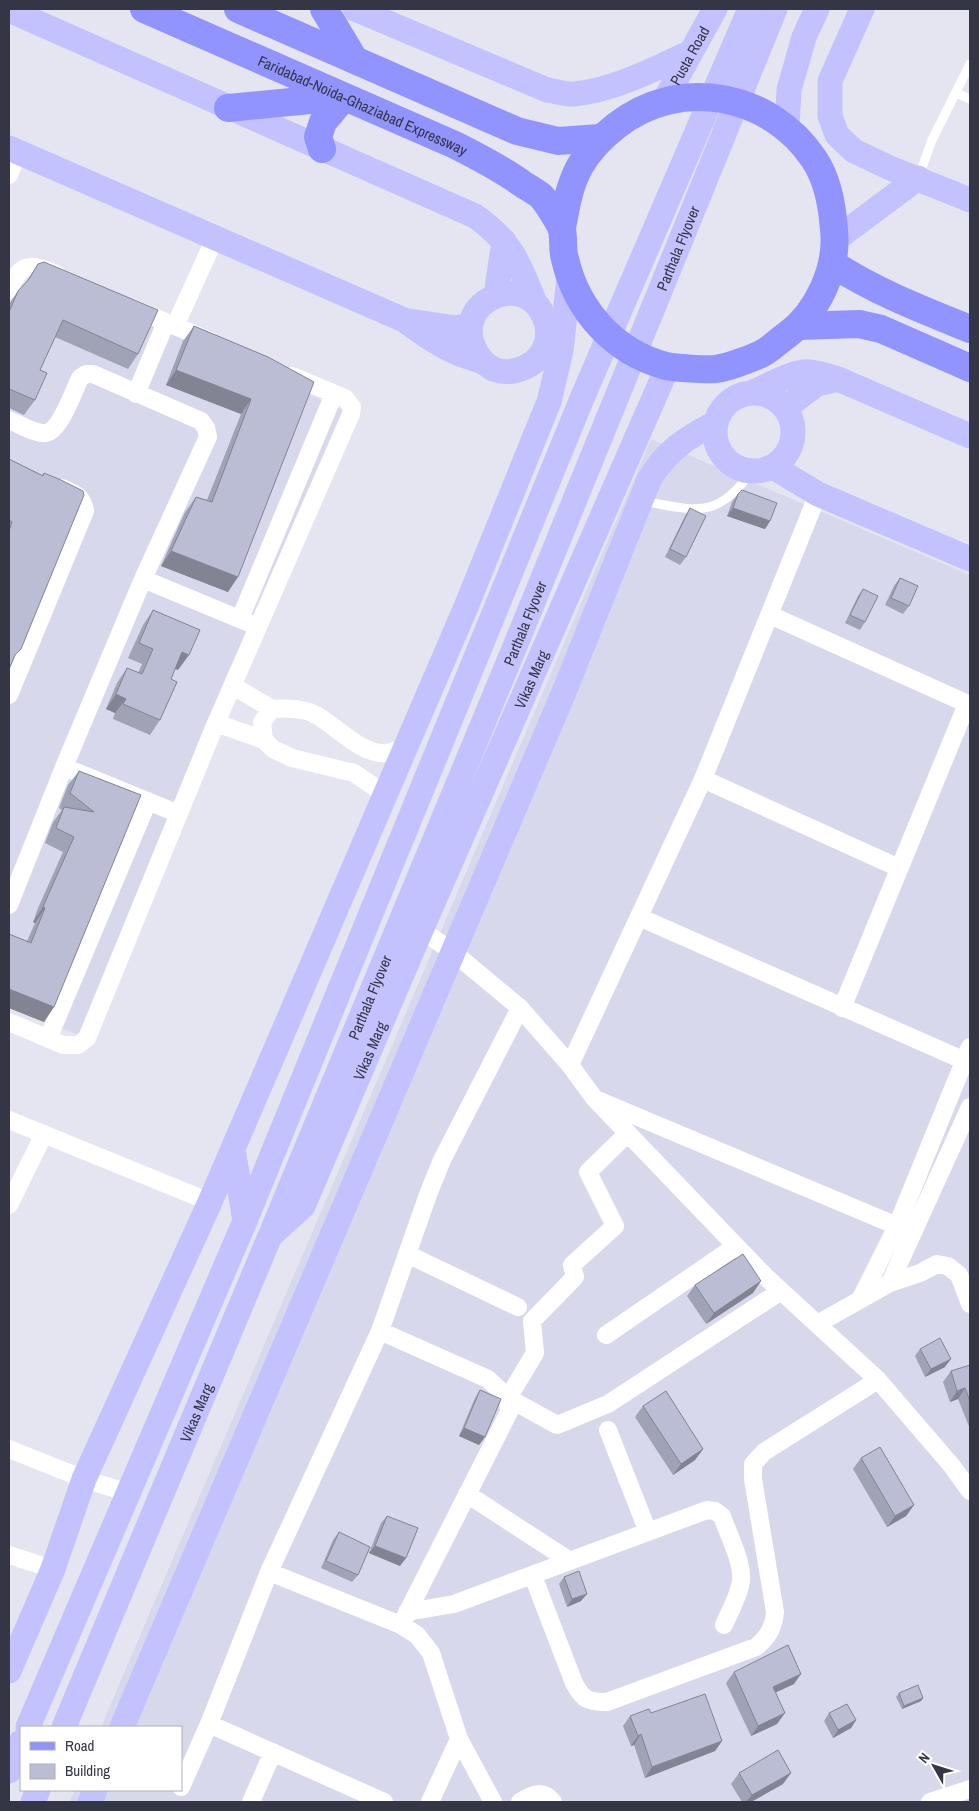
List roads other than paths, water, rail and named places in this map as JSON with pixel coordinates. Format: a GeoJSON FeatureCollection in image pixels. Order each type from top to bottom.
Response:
{"type":"FeatureCollection","features":[{"type":"Feature","properties":{"kind":"main road","name":"Faridabad-Noida-Ghaziabad Expressway"},"geometry":{"type":"LineString","coordinates":[[144,9],[189,18],[344,97],[455,145],[504,170],[541,196],[562,228]]}},
{"type":"Feature","properties":{"kind":"main road"},"geometry":{"type":"LineString","coordinates":[[238,9],[517,131],[558,141],[600,138]]}},
{"type":"Feature","properties":{"kind":"main road"},"geometry":{"type":"LineString","coordinates":[[324,9],[354,59]]}},
{"type":"Feature","properties":{"kind":"main road"},"geometry":{"type":"LineString","coordinates":[[355,9],[547,90],[573,94],[603,88],[641,75],[691,52]]}},
{"type":"Feature","properties":{"kind":"main road","name":"Pusta Road"},"geometry":{"type":"LineString","coordinates":[[664,101],[715,9]]}},
{"type":"Feature","properties":{"kind":"main road","name":"Parthala Flyover"},"geometry":{"type":"LineString","coordinates":[[245,1222],[583,396],[750,9]]}},
{"type":"Feature","properties":{"kind":"main road","name":"Parthala Flyover"},"geometry":{"type":"LineString","coordinates":[[270,1236],[516,644],[775,9]]}},
{"type":"Feature","properties":{"kind":"main road"},"geometry":{"type":"LineString","coordinates":[[787,128],[789,90],[804,37],[817,9]]}},
{"type":"Feature","properties":{"kind":"main road"},"geometry":{"type":"LineString","coordinates":[[862,9],[830,81],[830,116],[837,134],[854,151],[970,200]]}},
{"type":"Feature","properties":{"kind":"main road"},"geometry":{"type":"LineString","coordinates":[[9,10],[475,216],[494,229],[518,260],[547,323],[546,345],[541,355],[521,370],[507,372],[494,369],[482,362],[460,355],[424,335],[404,320],[215,238],[12,158]]}},
{"type":"Feature","properties":{"kind":"main road"},"geometry":{"type":"LineString","coordinates":[[9,1671],[53,1569],[84,1479],[210,1202],[232,1149],[387,750],[466,607],[551,392],[561,351],[568,288],[562,228],[567,196],[580,165],[600,138],[629,115],[664,101],[696,96],[728,99],[759,110],[787,128],[814,159],[831,198],[834,252],[818,300],[798,326],[760,355],[715,369],[668,366],[635,354],[607,335],[568,288]]}},
{"type":"Feature","properties":{"kind":"main road"},"geometry":{"type":"LineString","coordinates":[[228,108],[344,97]]}},
{"type":"Feature","properties":{"kind":"main road"},"geometry":{"type":"LineString","coordinates":[[322,149],[318,137],[323,122],[344,97]]}},
{"type":"Feature","properties":{"kind":"main road"},"geometry":{"type":"LineString","coordinates":[[834,252],[918,178]]}},
{"type":"Feature","properties":{"kind":"main road"},"geometry":{"type":"LineString","coordinates":[[496,296],[504,241]]}},
{"type":"Feature","properties":{"kind":"main road"},"geometry":{"type":"LineString","coordinates":[[834,252],[853,277],[896,299],[970,329]]}},
{"type":"Feature","properties":{"kind":"main road"},"geometry":{"type":"LineString","coordinates":[[539,308],[568,288]]}},
{"type":"Feature","properties":{"kind":"main road"},"geometry":{"type":"LineString","coordinates":[[482,362],[474,351],[470,338],[470,325],[475,312],[484,302],[506,293],[516,294],[526,297],[539,308]]}},
{"type":"Feature","properties":{"kind":"main road"},"geometry":{"type":"LineString","coordinates":[[404,320],[456,328],[470,325]]}},
{"type":"Feature","properties":{"kind":"main road"},"geometry":{"type":"LineString","coordinates":[[798,326],[859,324],[881,329],[970,368]]}},
{"type":"Feature","properties":{"kind":"main road"},"geometry":{"type":"LineString","coordinates":[[534,362],[551,392]]}},
{"type":"Feature","properties":{"kind":"main road","name":"Vikas Marg"},"geometry":{"type":"LineString","coordinates":[[64,1726],[270,1236],[303,1206],[421,930],[668,366]]}},
{"type":"Feature","properties":{"kind":"main road"},"geometry":{"type":"LineString","coordinates":[[970,436],[838,379],[808,371],[740,395],[729,401],[720,411],[715,423],[714,436],[718,449],[725,460],[735,468],[762,469],[970,559]]}},
{"type":"Feature","properties":{"kind":"main road"},"geometry":{"type":"LineString","coordinates":[[785,408],[817,384],[838,379]]}},
{"type":"Feature","properties":{"kind":"main road"},"geometry":{"type":"LineString","coordinates":[[753,392],[773,398],[785,408],[792,424],[793,436],[790,448],[783,459],[762,469]]}},
{"type":"Feature","properties":{"kind":"main road"},"geometry":{"type":"LineString","coordinates":[[122,1726],[562,697],[649,480],[666,455],[691,436],[715,423]]}},
{"type":"Feature","properties":{"kind":"main road"},"geometry":{"type":"LineString","coordinates":[[564,606],[593,618]]}},
{"type":"Feature","properties":{"kind":"main road"},"geometry":{"type":"LineString","coordinates":[[549,641],[562,697]]}},
{"type":"Feature","properties":{"kind":"main road"},"geometry":{"type":"LineString","coordinates":[[232,1149],[245,1222]]}},
{"type":"Feature","properties":{"kind":"main road","name":"Vikas Marg"},"geometry":{"type":"LineString","coordinates":[[28,1726],[245,1222]]}},
{"type":"Feature","properties":{"kind":"main road"},"geometry":{"type":"LineString","coordinates":[[9,1771],[20,1744]]}},
{"type":"Feature","properties":{"kind":"street"},"geometry":{"type":"LineString","coordinates":[[136,394],[215,238]]}},
{"type":"Feature","properties":{"kind":"street"},"geometry":{"type":"LineString","coordinates":[[9,290],[14,277],[26,267],[35,266],[72,281]]}},
{"type":"Feature","properties":{"kind":"street"},"geometry":{"type":"LineString","coordinates":[[115,300],[228,349]]}},
{"type":"Feature","properties":{"kind":"street"},"geometry":{"type":"LineString","coordinates":[[9,1022],[63,1045],[78,1045],[87,1038],[216,723],[234,686],[351,414],[352,407],[345,398],[281,371]]}},
{"type":"Feature","properties":{"kind":"street"},"geometry":{"type":"LineString","coordinates":[[9,420],[42,434],[49,432],[58,426],[80,378],[86,374],[93,374],[200,421],[206,428],[208,437],[143,579],[64,767],[9,905]]}},
{"type":"Feature","properties":{"kind":"street"},"geometry":{"type":"LineString","coordinates":[[240,619],[334,394]]}},
{"type":"Feature","properties":{"kind":"street"},"geometry":{"type":"LineString","coordinates":[[9,695],[86,511],[83,500],[50,483]]}},
{"type":"Feature","properties":{"kind":"street"},"geometry":{"type":"LineString","coordinates":[[570,1065],[703,779],[818,494]]}},
{"type":"Feature","properties":{"kind":"street"},"geometry":{"type":"LineString","coordinates":[[143,579],[259,627]]}},
{"type":"Feature","properties":{"kind":"street"},"geometry":{"type":"LineString","coordinates":[[770,615],[968,704],[842,1008]]}},
{"type":"Feature","properties":{"kind":"street"},"geometry":{"type":"LineString","coordinates":[[234,686],[272,709],[290,708],[311,713],[337,728],[364,748],[387,750]]}},
{"type":"Feature","properties":{"kind":"street"},"geometry":{"type":"LineString","coordinates":[[264,740],[262,722],[272,709]]}},
{"type":"Feature","properties":{"kind":"street"},"geometry":{"type":"LineString","coordinates":[[216,723],[264,740],[274,749],[292,758],[354,773],[373,787]]}},
{"type":"Feature","properties":{"kind":"street"},"geometry":{"type":"LineString","coordinates":[[373,787],[358,774],[357,764],[362,755],[387,750]]}},
{"type":"Feature","properties":{"kind":"street"},"geometry":{"type":"LineString","coordinates":[[64,767],[179,814]]}},
{"type":"Feature","properties":{"kind":"street"},"geometry":{"type":"LineString","coordinates":[[703,779],[899,868]]}},
{"type":"Feature","properties":{"kind":"street"},"geometry":{"type":"LineString","coordinates":[[48,1038],[148,802]]}},
{"type":"Feature","properties":{"kind":"street"},"geometry":{"type":"LineString","coordinates":[[639,917],[842,1008],[968,1054],[897,1226],[860,1300]]}},
{"type":"Feature","properties":{"kind":"street"},"geometry":{"type":"LineString","coordinates":[[421,930],[453,952],[520,1008],[570,1065],[594,1098],[736,1246],[781,1291],[878,1380],[952,1466],[970,1491]]}},
{"type":"Feature","properties":{"kind":"street"},"geometry":{"type":"LineString","coordinates":[[182,1787],[269,1572],[380,1331],[428,1192],[442,1160],[520,1008]]}},
{"type":"Feature","properties":{"kind":"street"},"geometry":{"type":"LineString","coordinates":[[594,1098],[897,1226]]}},
{"type":"Feature","properties":{"kind":"street"},"geometry":{"type":"LineString","coordinates":[[890,1283],[969,1115],[944,1111]]}},
{"type":"Feature","properties":{"kind":"street"},"geometry":{"type":"LineString","coordinates":[[9,1120],[210,1202]]}},
{"type":"Feature","properties":{"kind":"street"},"geometry":{"type":"LineString","coordinates":[[404,1619],[509,1412],[508,1398],[535,1353],[532,1321],[574,1277],[572,1265],[615,1226],[588,1172],[628,1133]]}},
{"type":"Feature","properties":{"kind":"street"},"geometry":{"type":"LineString","coordinates":[[9,1205],[44,1134]]}},
{"type":"Feature","properties":{"kind":"street"},"geometry":{"type":"LineString","coordinates":[[606,1335],[736,1246]]}},
{"type":"Feature","properties":{"kind":"street"},"geometry":{"type":"LineString","coordinates":[[407,1254],[518,1307]]}},
{"type":"Feature","properties":{"kind":"street"},"geometry":{"type":"LineString","coordinates":[[817,1324],[890,1283],[937,1264],[948,1266],[959,1275],[970,1304]]}},
{"type":"Feature","properties":{"kind":"street"},"geometry":{"type":"LineString","coordinates":[[380,1331],[488,1379],[508,1398],[557,1425],[608,1404],[781,1291]]}},
{"type":"Feature","properties":{"kind":"street"},"geometry":{"type":"LineString","coordinates":[[533,1576],[574,1683],[581,1696],[592,1702],[607,1702],[756,1647],[771,1631],[775,1620],[775,1612],[753,1479],[754,1464],[764,1452],[878,1380]]}},
{"type":"Feature","properties":{"kind":"street"},"geometry":{"type":"LineString","coordinates":[[608,1430],[648,1532]]}},
{"type":"Feature","properties":{"kind":"street"},"geometry":{"type":"LineString","coordinates":[[9,1449],[84,1479],[129,1493]]}},
{"type":"Feature","properties":{"kind":"street"},"geometry":{"type":"LineString","coordinates":[[467,1494],[570,1561]]}},
{"type":"Feature","properties":{"kind":"street"},"geometry":{"type":"LineString","coordinates":[[404,1619],[454,1604],[533,1576],[707,1510],[715,1511],[722,1516],[741,1569],[738,1595],[724,1625]]}},
{"type":"Feature","properties":{"kind":"street"},"geometry":{"type":"LineString","coordinates":[[9,1554],[53,1569]]}},
{"type":"Feature","properties":{"kind":"street"},"geometry":{"type":"LineString","coordinates":[[269,1572],[404,1619],[431,1653],[459,1739],[493,1802]]}},
{"type":"Feature","properties":{"kind":"street"},"geometry":{"type":"LineString","coordinates":[[209,1724],[384,1802]]}},
{"type":"Feature","properties":{"kind":"street"},"geometry":{"type":"LineString","coordinates":[[430,1802],[459,1739]]}},
{"type":"Feature","properties":{"kind":"street"},"geometry":{"type":"LineString","coordinates":[[251,1802],[273,1752]]}},
{"type":"Feature","properties":{"kind":"street"},"geometry":{"type":"LineString","coordinates":[[930,1802],[970,1789]]}},
{"type":"Feature","properties":{"kind":"street"},"geometry":{"type":"LineString","coordinates":[[520,1802],[529,1796],[540,1794],[550,1798],[553,1802]]}},
{"type":"Feature","properties":{"kind":"lane"},"geometry":{"type":"LineString","coordinates":[[918,178],[932,140],[970,64]]}},
{"type":"Feature","properties":{"kind":"lane"},"geometry":{"type":"LineString","coordinates":[[956,93],[970,99]]}},
{"type":"Feature","properties":{"kind":"lane"},"geometry":{"type":"LineString","coordinates":[[641,501],[700,509],[715,506],[733,494],[762,469]]}}]}
